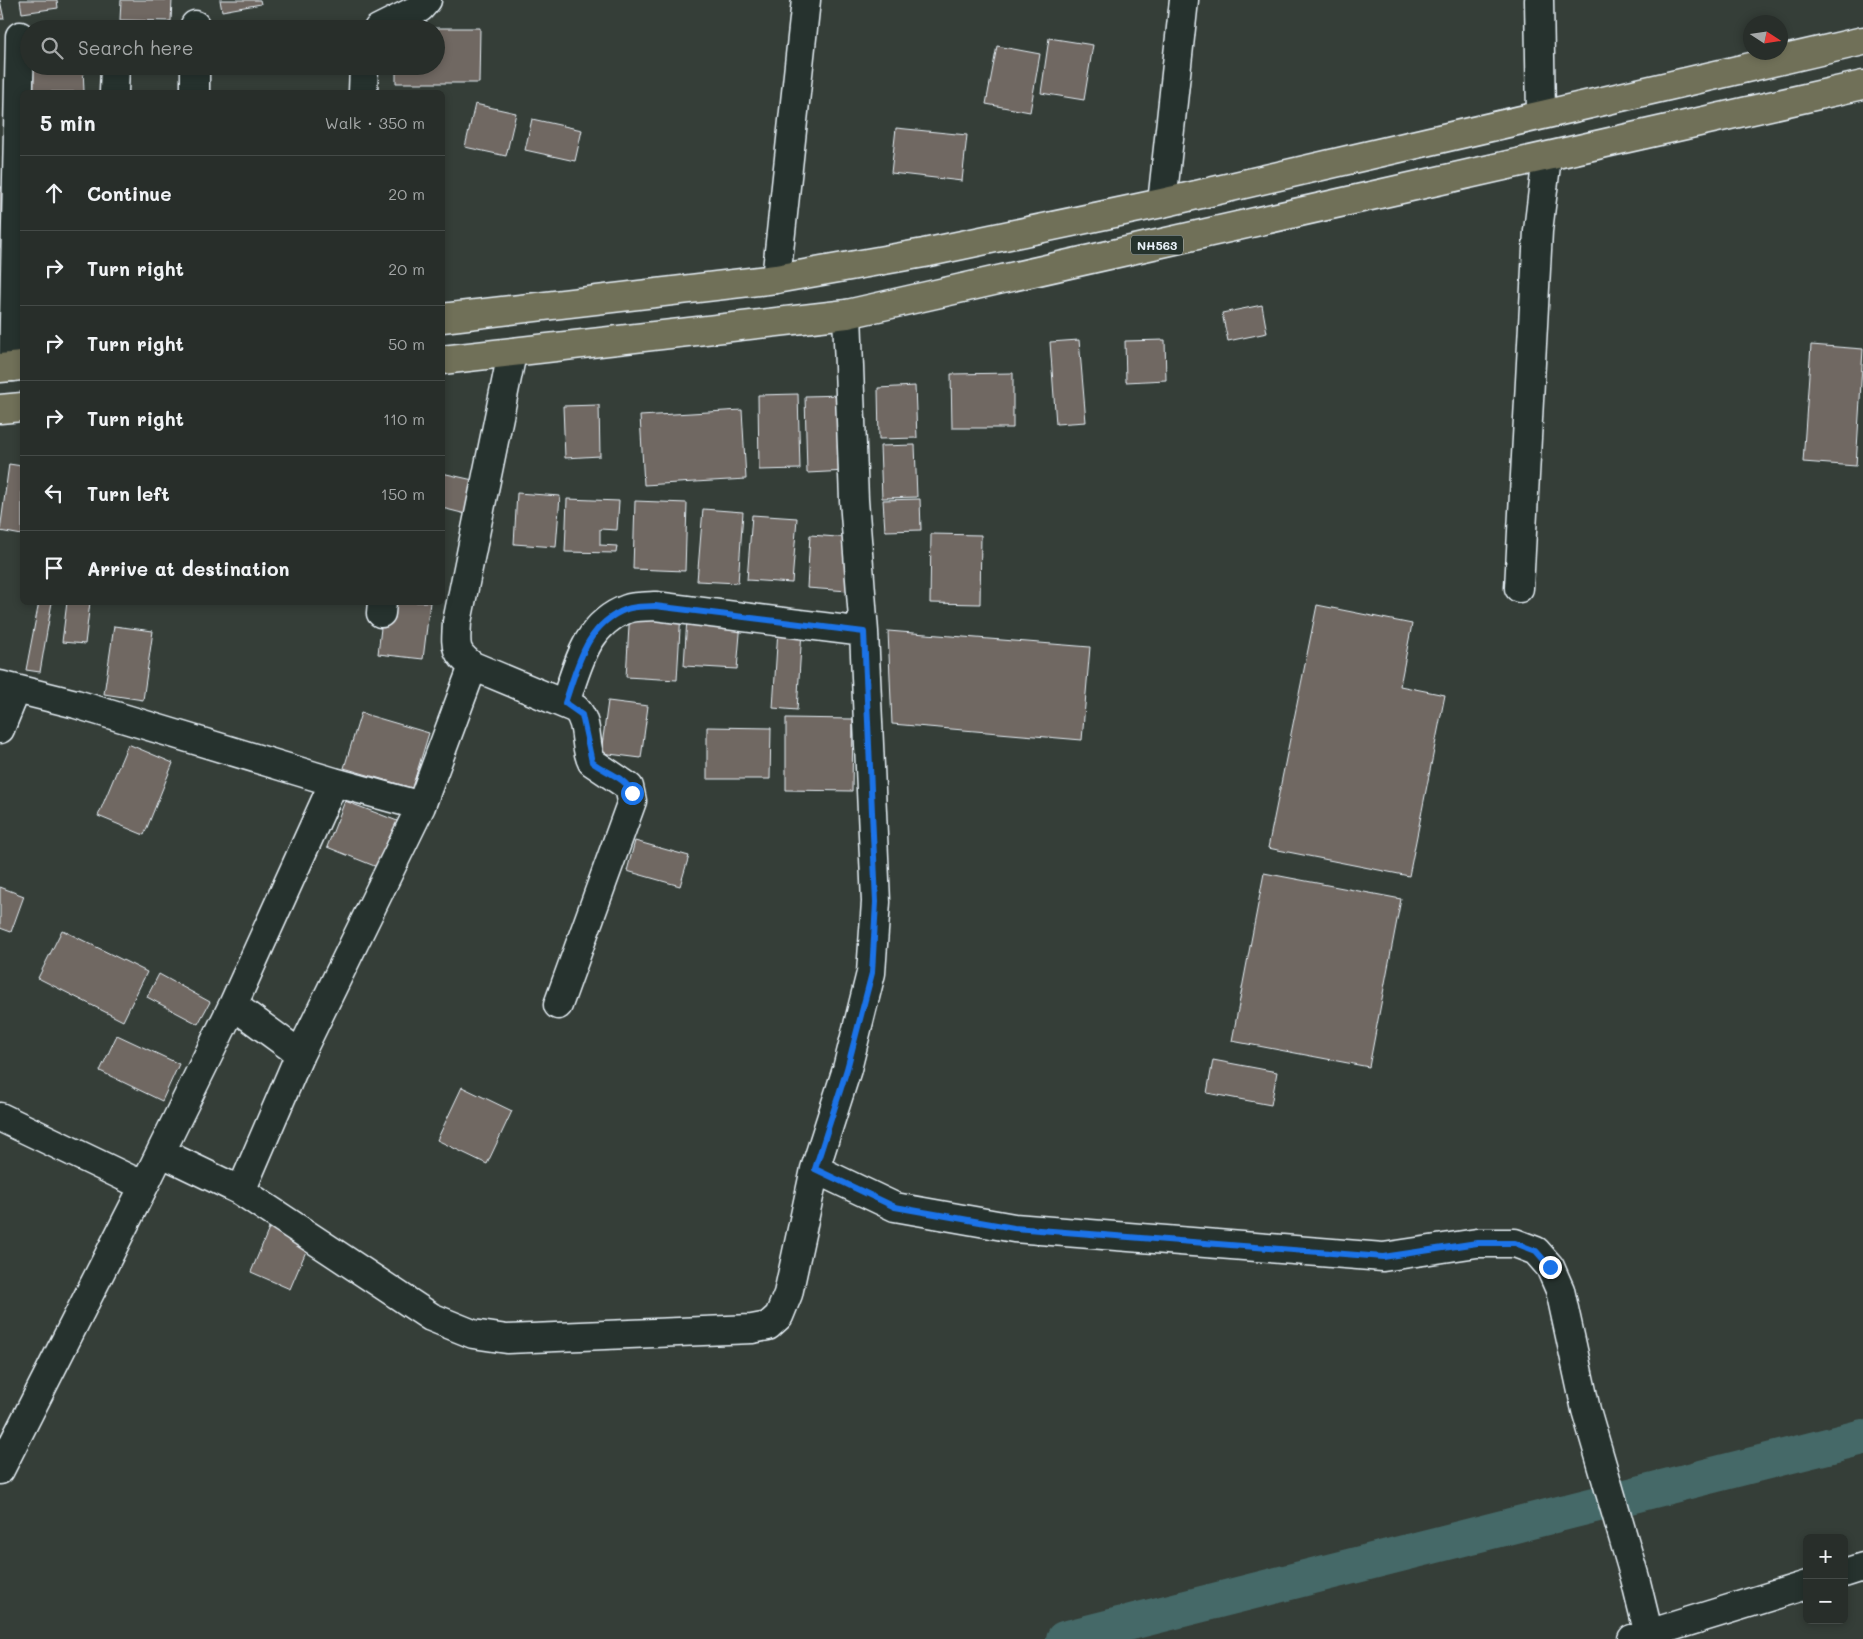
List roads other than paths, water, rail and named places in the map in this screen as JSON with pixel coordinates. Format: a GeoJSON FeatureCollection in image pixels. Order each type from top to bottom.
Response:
{"type":"FeatureCollection","features":[{"type":"Feature","properties":{"kind":"highway"},"geometry":{"type":"LineString","coordinates":[[445,318],[776,279],[924,253],[1162,203],[1863,41]]}},
{"type":"Feature","properties":{"kind":"highway","name":"NH563"},"geometry":{"type":"LineString","coordinates":[[445,360],[847,314],[1863,85]]}},
{"type":"Feature","properties":{"kind":"highway"},"geometry":{"type":"LineString","coordinates":[[0,409],[20,407]]}},
{"type":"Feature","properties":{"kind":"street"},"geometry":{"type":"LineString","coordinates":[[396,20],[420,8],[427,0]]}},
{"type":"Feature","properties":{"kind":"street"},"geometry":{"type":"LineString","coordinates":[[776,279],[806,0]]}},
{"type":"Feature","properties":{"kind":"street"},"geometry":{"type":"LineString","coordinates":[[1162,203],[1184,0]]}},
{"type":"Feature","properties":{"kind":"street"},"geometry":{"type":"LineString","coordinates":[[1539,0],[1541,114]]}},
{"type":"Feature","properties":{"kind":"street"},"geometry":{"type":"LineString","coordinates":[[12,367],[20,36]]}},
{"type":"Feature","properties":{"kind":"street"},"geometry":{"type":"LineString","coordinates":[[114,90],[115,75]]}},
{"type":"Feature","properties":{"kind":"street"},"geometry":{"type":"LineString","coordinates":[[195,75],[195,90]]}},
{"type":"Feature","properties":{"kind":"street"},"geometry":{"type":"LineString","coordinates":[[363,90],[364,75]]}},
{"type":"Feature","properties":{"kind":"street"},"geometry":{"type":"LineString","coordinates":[[1519,588],[1538,231],[1547,157]]}},
{"type":"Feature","properties":{"kind":"street"},"geometry":{"type":"LineString","coordinates":[[162,1153],[241,1191],[431,1317],[473,1334],[508,1339],[752,1330],[768,1326],[779,1316],[788,1294],[815,1169],[847,1069],[872,973],[876,902],[864,632],[854,500],[847,314]]}},
{"type":"Feature","properties":{"kind":"street"},"geometry":{"type":"LineString","coordinates":[[512,353],[457,622],[456,642],[460,656],[473,666],[565,703],[582,715],[592,762],[629,787],[632,801],[558,1005]]}},
{"type":"Feature","properties":{"kind":"street"},"geometry":{"type":"LineString","coordinates":[[565,703],[585,644],[600,624],[628,608],[655,606],[864,632]]}},
{"type":"Feature","properties":{"kind":"street"},"geometry":{"type":"LineString","coordinates":[[241,1191],[300,1054],[422,806],[473,666]]}},
{"type":"Feature","properties":{"kind":"street"},"geometry":{"type":"LineString","coordinates":[[0,729],[8,688],[76,704],[334,782],[422,806]]}},
{"type":"Feature","properties":{"kind":"street"},"geometry":{"type":"LineString","coordinates":[[0,1470],[162,1153],[233,1005],[334,782]]}},
{"type":"Feature","properties":{"kind":"street"},"geometry":{"type":"LineString","coordinates":[[233,1005],[300,1054]]}},
{"type":"Feature","properties":{"kind":"street"},"geometry":{"type":"LineString","coordinates":[[0,1117],[144,1186]]}},
{"type":"Feature","properties":{"kind":"street"},"geometry":{"type":"LineString","coordinates":[[815,1169],[895,1207],[1014,1228],[1383,1257],[1477,1243],[1515,1243],[1536,1251],[1550,1267],[1560,1290],[1586,1410],[1635,1578],[1641,1637],[1803,1586]]}},
{"type":"Feature","properties":{"kind":"street"},"geometry":{"type":"LineString","coordinates":[[1848,1572],[1863,1567]]}},
{"type":"Feature","properties":{"kind":"waterway"},"geometry":{"type":"LineString","coordinates":[[1064,1639],[1863,1437]]}}]}
